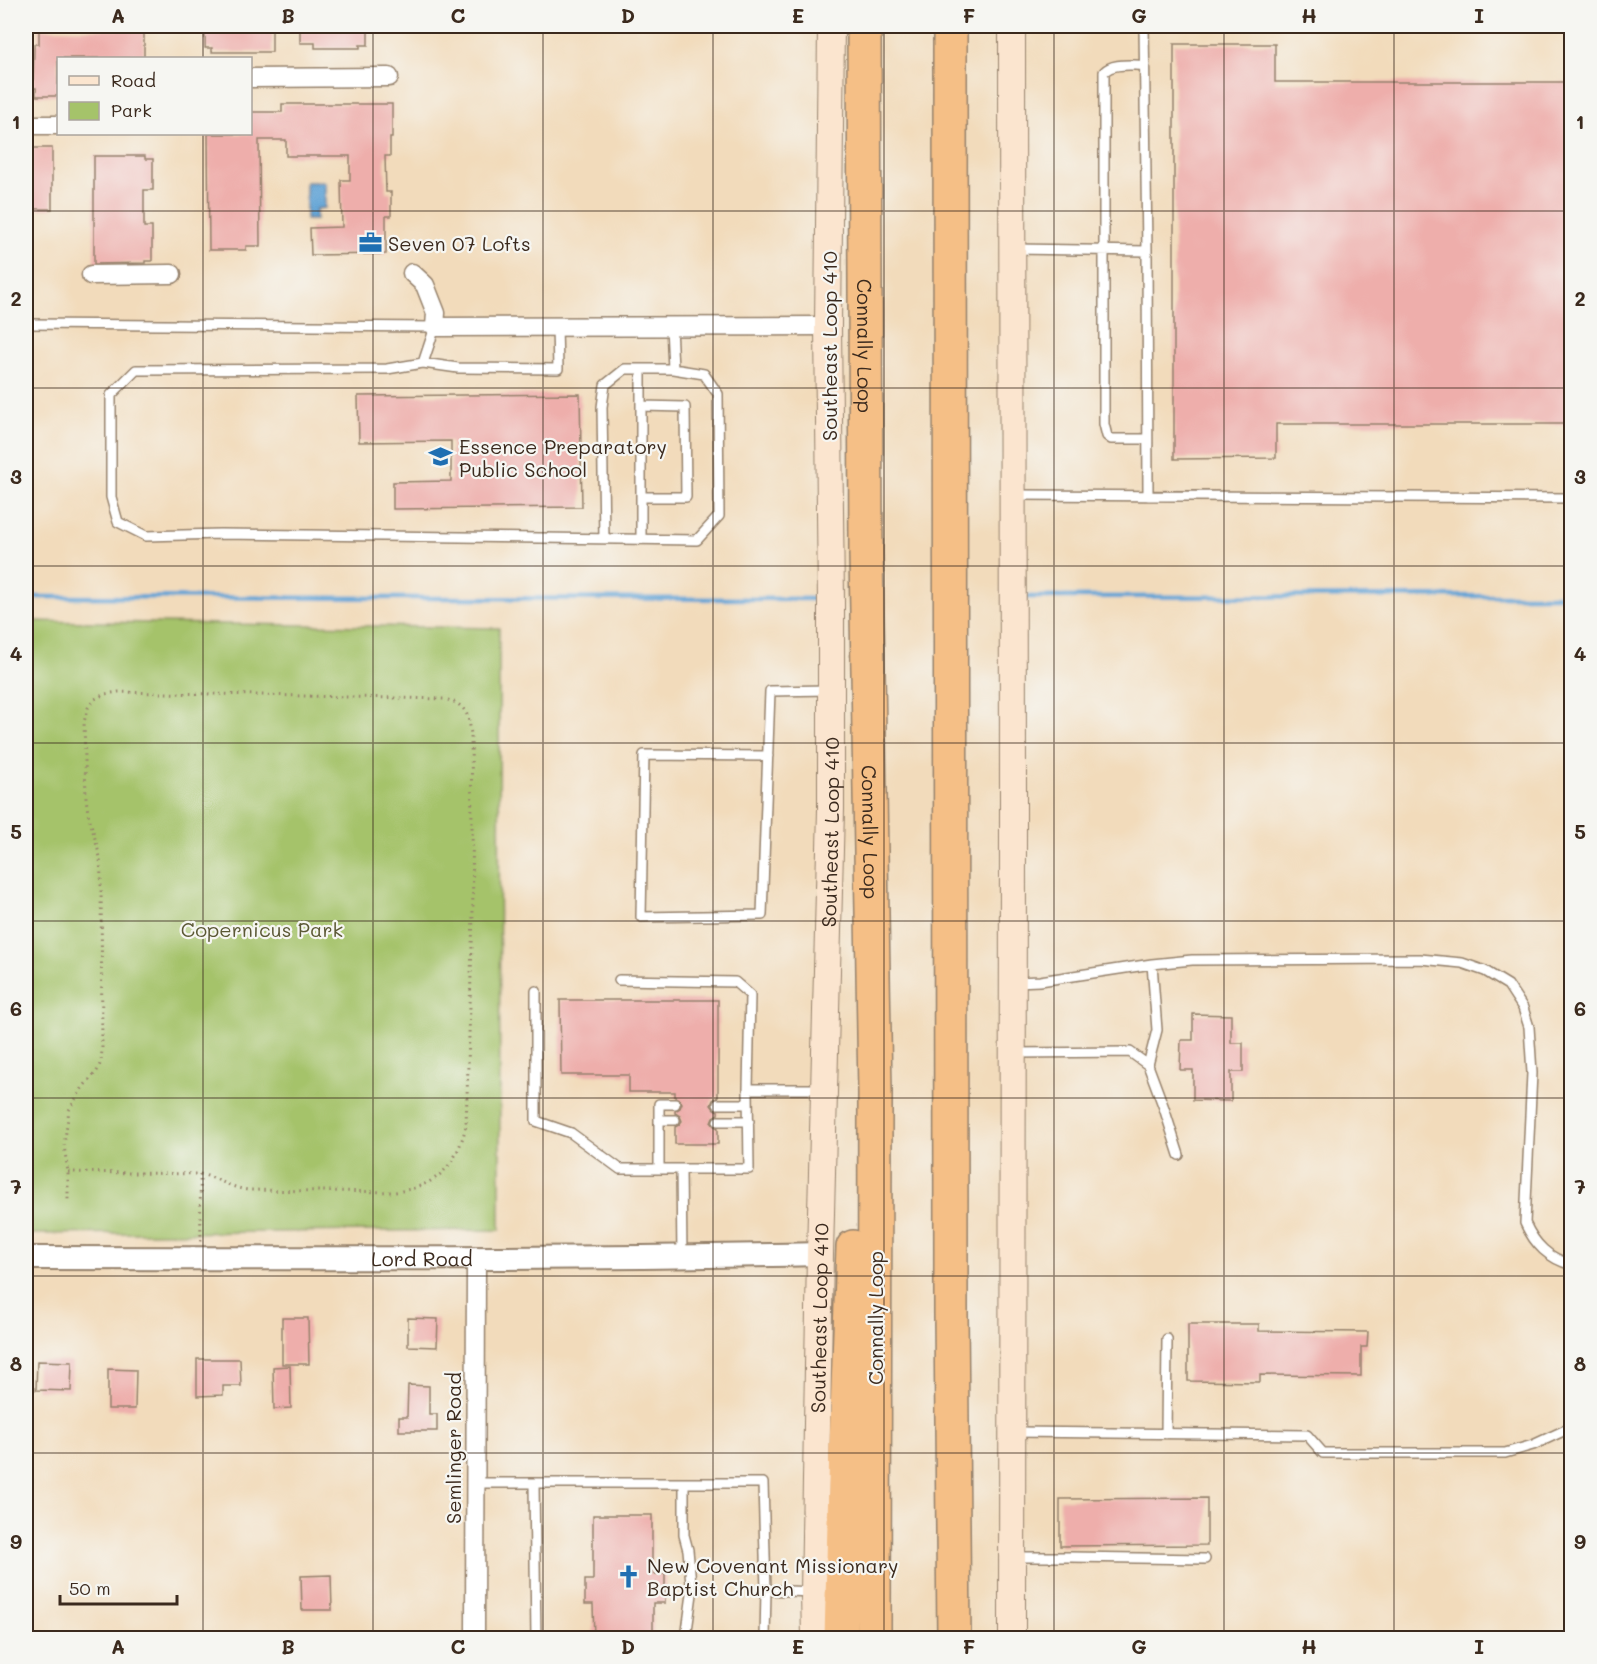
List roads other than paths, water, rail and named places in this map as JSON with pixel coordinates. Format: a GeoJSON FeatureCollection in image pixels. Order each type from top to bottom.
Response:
{"type":"FeatureCollection","features":[{"type":"Feature","properties":{"kind":"highway","name":"Connally Loop"},"geometry":{"type":"LineString","coordinates":[[864,26],[866,517],[875,1094],[874,1638]]}},
{"type":"Feature","properties":{"kind":"highway"},"geometry":{"type":"LineString","coordinates":[[950,26],[951,1315],[954,1638]]}},
{"type":"Feature","properties":{"kind":"highway"},"geometry":{"type":"LineString","coordinates":[[841,1638],[854,1226],[875,1094]]}},
{"type":"Feature","properties":{"kind":"main road","name":"Southeast Loop 410"},"geometry":{"type":"LineString","coordinates":[[815,1638],[820,1254],[831,809],[828,326],[831,26]]}},
{"type":"Feature","properties":{"kind":"main road"},"geometry":{"type":"LineString","coordinates":[[1012,26],[1012,1638]]}},
{"type":"Feature","properties":{"kind":"street"},"geometry":{"type":"LineString","coordinates":[[252,78],[389,77]]}},
{"type":"Feature","properties":{"kind":"street"},"geometry":{"type":"LineString","coordinates":[[26,125],[57,125]]}},
{"type":"Feature","properties":{"kind":"street"},"geometry":{"type":"LineString","coordinates":[[412,273],[425,285],[436,313],[435,327],[828,326]]}},
{"type":"Feature","properties":{"kind":"street"},"geometry":{"type":"LineString","coordinates":[[91,275],[172,274]]}},
{"type":"Feature","properties":{"kind":"street","name":"Lord Road"},"geometry":{"type":"LineString","coordinates":[[26,1258],[682,1257],[820,1254]]}},
{"type":"Feature","properties":{"kind":"street","name":"Semlinger Road"},"geometry":{"type":"LineString","coordinates":[[475,1638],[476,1258]]}},
{"type":"Feature","properties":{"kind":"lane"},"geometry":{"type":"LineString","coordinates":[[1144,26],[1148,496]]}},
{"type":"Feature","properties":{"kind":"lane"},"geometry":{"type":"LineString","coordinates":[[1145,65],[1115,66],[1107,68],[1104,72],[1104,251],[1105,431],[1111,439],[1147,439]]}},
{"type":"Feature","properties":{"kind":"lane"},"geometry":{"type":"LineString","coordinates":[[1012,249],[1147,251]]}},
{"type":"Feature","properties":{"kind":"lane"},"geometry":{"type":"LineString","coordinates":[[26,324],[435,327],[423,363]]}},
{"type":"Feature","properties":{"kind":"lane"},"geometry":{"type":"LineString","coordinates":[[557,326],[558,369],[458,368],[423,363],[376,370],[136,370],[111,395],[111,497],[118,522],[146,536],[220,534],[604,539],[641,539],[697,540],[719,516],[718,394],[704,374],[672,369],[626,369],[605,385],[602,407],[604,539]]}},
{"type":"Feature","properties":{"kind":"lane"},"geometry":{"type":"LineString","coordinates":[[671,326],[672,369]]}},
{"type":"Feature","properties":{"kind":"lane"},"geometry":{"type":"LineString","coordinates":[[641,369],[641,539]]}},
{"type":"Feature","properties":{"kind":"lane"},"geometry":{"type":"LineString","coordinates":[[641,406],[685,407],[686,497],[641,497]]}},
{"type":"Feature","properties":{"kind":"lane"},"geometry":{"type":"LineString","coordinates":[[1013,495],[1572,498]]}},
{"type":"Feature","properties":{"kind":"lane"},"geometry":{"type":"LineString","coordinates":[[768,756],[644,755],[641,917],[762,915],[768,756],[770,691],[831,690]]}},
{"type":"Feature","properties":{"kind":"lane"},"geometry":{"type":"LineString","coordinates":[[1013,982],[1040,981],[1192,960],[1420,959],[1462,963],[1485,971],[1508,986],[1524,1008],[1529,1027],[1532,1073],[1525,1223],[1532,1238],[1543,1251],[1559,1262],[1572,1265]]}},
{"type":"Feature","properties":{"kind":"lane"},"geometry":{"type":"LineString","coordinates":[[1148,1065],[1157,1030],[1152,964]]}},
{"type":"Feature","properties":{"kind":"lane"},"geometry":{"type":"LineString","coordinates":[[536,991],[536,1121],[571,1133],[620,1169],[748,1169],[750,995],[735,982],[619,980]]}},
{"type":"Feature","properties":{"kind":"lane"},"geometry":{"type":"LineString","coordinates":[[1013,1054],[1130,1052],[1148,1065],[1179,1155]]}},
{"type":"Feature","properties":{"kind":"lane"},"geometry":{"type":"LineString","coordinates":[[748,1089],[825,1089]]}},
{"type":"Feature","properties":{"kind":"lane"},"geometry":{"type":"LineString","coordinates":[[659,1169],[659,1104],[675,1104]]}},
{"type":"Feature","properties":{"kind":"lane"},"geometry":{"type":"LineString","coordinates":[[718,1104],[748,1104]]}},
{"type":"Feature","properties":{"kind":"lane"},"geometry":{"type":"LineString","coordinates":[[659,1120],[675,1120]]}},
{"type":"Feature","properties":{"kind":"lane"},"geometry":{"type":"LineString","coordinates":[[718,1121],[748,1121]]}},
{"type":"Feature","properties":{"kind":"lane"},"geometry":{"type":"LineString","coordinates":[[681,1169],[682,1257]]}},
{"type":"Feature","properties":{"kind":"lane"},"geometry":{"type":"LineString","coordinates":[[1166,1434],[1167,1340]]}},
{"type":"Feature","properties":{"kind":"lane"},"geometry":{"type":"LineString","coordinates":[[1012,1432],[1307,1435],[1323,1453],[1505,1454],[1519,1451],[1572,1427]]}},
{"type":"Feature","properties":{"kind":"lane"},"geometry":{"type":"LineString","coordinates":[[475,1483],[763,1483],[765,1638]]}},
{"type":"Feature","properties":{"kind":"lane"},"geometry":{"type":"LineString","coordinates":[[534,1483],[536,1638]]}},
{"type":"Feature","properties":{"kind":"lane"},"geometry":{"type":"LineString","coordinates":[[684,1483],[684,1535],[688,1550],[692,1594],[686,1638]]}},
{"type":"Feature","properties":{"kind":"lane"},"geometry":{"type":"LineString","coordinates":[[1012,1557],[1205,1559]]}},
{"type":"Feature","properties":{"kind":"lane"},"geometry":{"type":"LineString","coordinates":[[766,1590],[814,1593]]}},
{"type":"Feature","properties":{"kind":"water"},"geometry":{"type":"Polygon","coordinates":[[[306,182],[325,182],[325,208],[316,209],[316,220],[306,220],[306,182]]]}},
{"type":"Feature","properties":{"kind":"waterway"},"geometry":{"type":"LineString","coordinates":[[1027,597],[1572,596]]}},
{"type":"Feature","properties":{"kind":"waterway"},"geometry":{"type":"LineString","coordinates":[[26,597],[823,599]]}},
{"type":"Feature","properties":{"kind":"place","name":"Seven 07 Lofts"},"geometry":{"type":"Point","coordinates":[370,243]}},
{"type":"Feature","properties":{"kind":"place","name":"Essence Preparatory Public School"},"geometry":{"type":"Point","coordinates":[441,457]}},
{"type":"Feature","properties":{"kind":"place","name":"New Covenant Missionary Baptist Church"},"geometry":{"type":"Point","coordinates":[629,1577]}},
{"type":"Feature","properties":{"kind":"park label","name":"Copernicus Park"},"geometry":{"type":"Point","coordinates":[262,929]}}]}
